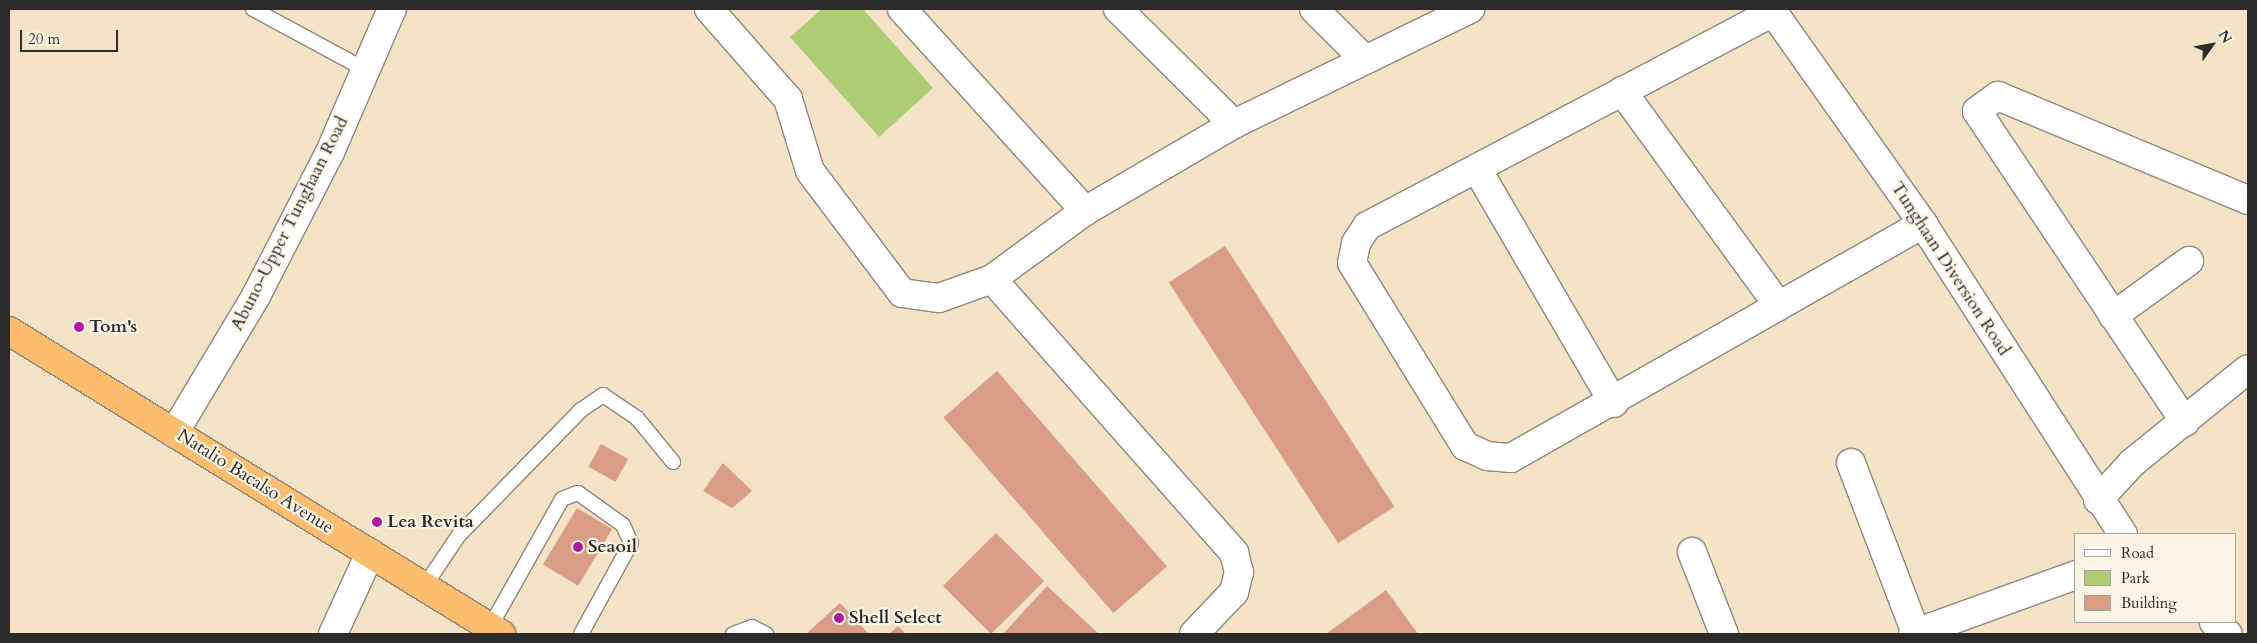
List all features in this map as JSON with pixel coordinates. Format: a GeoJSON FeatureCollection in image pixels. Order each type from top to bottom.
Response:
{"type":"FeatureCollection","features":[{"type":"Feature","properties":{"kind":"highway","name":"Natalio Bacalso Avenue"},"geometry":{"type":"LineString","coordinates":[[9,331],[495,631]]}},
{"type":"Feature","properties":{"kind":"street","name":"Abuno-Upper Tunghaan Road"},"geometry":{"type":"LineString","coordinates":[[174,432],[260,288],[330,152],[392,9]]}},
{"type":"Feature","properties":{"kind":"street"},"geometry":{"type":"LineString","coordinates":[[710,9],[788,99],[810,171],[902,293],[939,298],[992,279],[1085,211],[1234,124],[1470,9]]}},
{"type":"Feature","properties":{"kind":"street"},"geometry":{"type":"LineString","coordinates":[[902,9],[1085,211]]}},
{"type":"Feature","properties":{"kind":"street"},"geometry":{"type":"LineString","coordinates":[[1118,9],[1234,124]]}},
{"type":"Feature","properties":{"kind":"street"},"geometry":{"type":"LineString","coordinates":[[1314,9],[1364,59]]}},
{"type":"Feature","properties":{"kind":"street"},"geometry":{"type":"LineString","coordinates":[[1772,11],[1368,226],[1356,243],[1352,263],[1465,446],[1487,456],[1511,458],[1614,402],[1923,224]]}},
{"type":"Feature","properties":{"kind":"street","name":"Tunghaan Diversion Road"},"geometry":{"type":"LineString","coordinates":[[1772,11],[1923,224],[2098,500],[2122,533]]}},
{"type":"Feature","properties":{"kind":"street"},"geometry":{"type":"LineString","coordinates":[[1622,90],[1779,306]]}},
{"type":"Feature","properties":{"kind":"street"},"geometry":{"type":"LineString","coordinates":[[2185,422],[1977,111],[1998,96],[2248,200]]}},
{"type":"Feature","properties":{"kind":"street"},"geometry":{"type":"LineString","coordinates":[[1477,169],[1614,402]]}},
{"type":"Feature","properties":{"kind":"street"},"geometry":{"type":"LineString","coordinates":[[2113,316],[2189,261]]}},
{"type":"Feature","properties":{"kind":"street"},"geometry":{"type":"LineString","coordinates":[[992,279],[1234,553],[1240,572],[1234,592],[1194,634]]}},
{"type":"Feature","properties":{"kind":"street"},"geometry":{"type":"LineString","coordinates":[[2098,500],[2132,463],[2185,422],[2248,369]]}},
{"type":"Feature","properties":{"kind":"street"},"geometry":{"type":"LineString","coordinates":[[1851,463],[1914,633],[2074,576]]}},
{"type":"Feature","properties":{"kind":"street"},"geometry":{"type":"LineString","coordinates":[[1692,552],[1724,634]]}},
{"type":"Feature","properties":{"kind":"street"},"geometry":{"type":"LineString","coordinates":[[334,634],[370,553]]}},
{"type":"Feature","properties":{"kind":"street"},"geometry":{"type":"LineString","coordinates":[[2215,623],[2228,634]]}},
{"type":"Feature","properties":{"kind":"lane"},"geometry":{"type":"LineString","coordinates":[[253,9],[366,70]]}},
{"type":"Feature","properties":{"kind":"lane"},"geometry":{"type":"LineString","coordinates":[[424,587],[459,535],[581,410],[603,395],[637,418],[673,462]]}},
{"type":"Feature","properties":{"kind":"lane"},"geometry":{"type":"LineString","coordinates":[[495,631],[562,499],[578,493],[624,525],[631,543],[581,634]]}},
{"type":"Feature","properties":{"kind":"lane"},"geometry":{"type":"LineString","coordinates":[[733,634],[752,627],[766,634]]}},
{"type":"Feature","properties":{"kind":"green space"},"geometry":{"type":"Polygon","coordinates":[[[822,9],[863,9],[933,88],[879,137],[790,37],[822,9]]]}},
{"type":"Feature","properties":{"kind":"building"},"geometry":{"type":"Polygon","coordinates":[[[1225,246],[1394,507],[1338,543],[1169,282],[1225,246]]]}},
{"type":"Feature","properties":{"kind":"building"},"geometry":{"type":"Polygon","coordinates":[[[997,371],[1167,566],[1113,613],[943,418],[997,371]]]}},
{"type":"Feature","properties":{"kind":"building"},"geometry":{"type":"Polygon","coordinates":[[[601,444],[628,459],[616,482],[588,467],[601,444]]]}},
{"type":"Feature","properties":{"kind":"building"},"geometry":{"type":"Polygon","coordinates":[[[723,463],[752,491],[732,508],[703,491],[723,463]]]}},
{"type":"Feature","properties":{"kind":"building","name":"Seaoil"},"geometry":{"type":"Polygon","coordinates":[[[577,508],[612,529],[578,586],[543,565],[577,508]]]}},
{"type":"Feature","properties":{"kind":"building"},"geometry":{"type":"Polygon","coordinates":[[[996,533],[1044,581],[991,634],[943,586],[996,533]]]}},
{"type":"Feature","properties":{"kind":"building"},"geometry":{"type":"Polygon","coordinates":[[[1047,586],[1099,634],[1003,634],[1047,586]]]}},
{"type":"Feature","properties":{"kind":"building"},"geometry":{"type":"Polygon","coordinates":[[[1386,590],[1418,634],[1326,634],[1386,590]]]}},
{"type":"Feature","properties":{"kind":"building","name":"Shell Select"},"geometry":{"type":"Polygon","coordinates":[[[840,603],[869,634],[806,634],[840,603]]]}},
{"type":"Feature","properties":{"kind":"building"},"geometry":{"type":"Polygon","coordinates":[[[898,626],[906,634],[889,634],[898,626]]]}},
{"type":"Feature","properties":{"kind":"place","name":"Tom's"},"geometry":{"type":"Point","coordinates":[79,327]}},
{"type":"Feature","properties":{"kind":"place","name":"Lea Revita"},"geometry":{"type":"Point","coordinates":[377,522]}},
{"type":"Feature","properties":{"kind":"place","name":"Seaoil"},"geometry":{"type":"Point","coordinates":[578,547]}},
{"type":"Feature","properties":{"kind":"place","name":"Shell Select"},"geometry":{"type":"Point","coordinates":[839,618]}}]}
